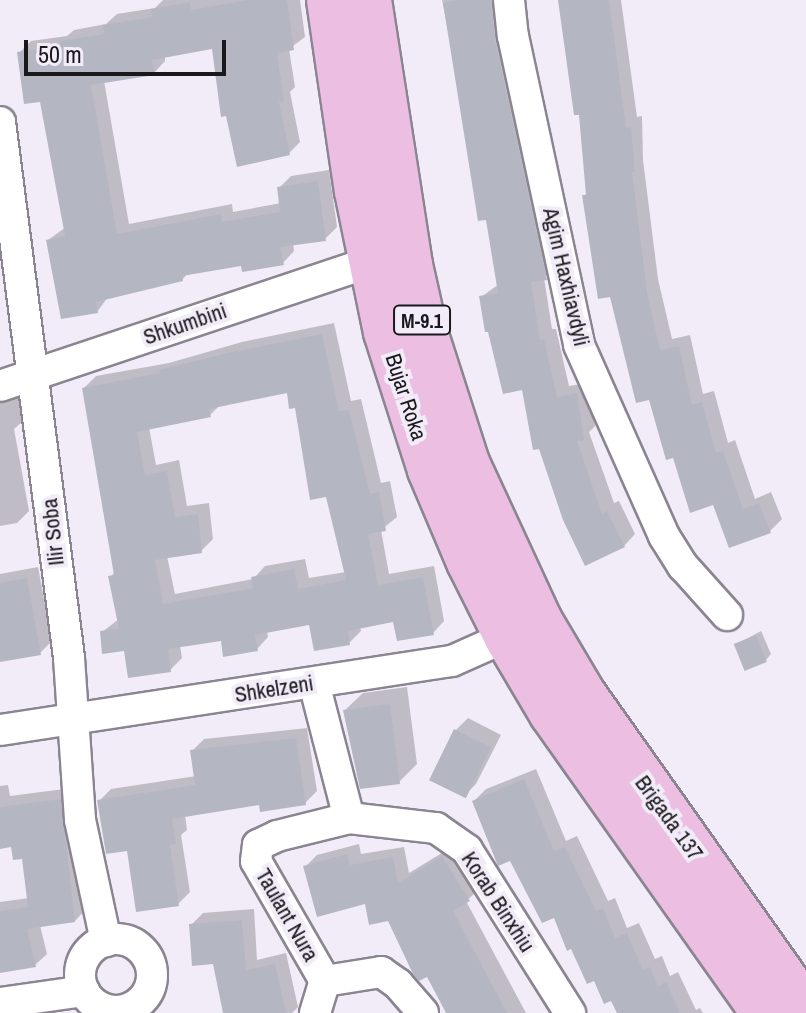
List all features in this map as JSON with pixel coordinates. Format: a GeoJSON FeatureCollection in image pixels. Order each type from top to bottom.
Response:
{"type":"FeatureCollection","features":[{"type":"Feature","properties":{"kind":"main road","name":"Bujar Roka"},"geometry":{"type":"LineString","coordinates":[[329,0],[370,262],[398,374],[430,470],[524,630]]}},
{"type":"Feature","properties":{"kind":"main road","name":"Bujar Roka"},"geometry":{"type":"LineString","coordinates":[[369,0],[398,197],[425,332],[524,630]]}},
{"type":"Feature","properties":{"kind":"main road","name":"Brigada 137"},"geometry":{"type":"LineString","coordinates":[[524,630],[624,757],[806,1009]]}},
{"type":"Feature","properties":{"kind":"main road","name":"Brigada 137"},"geometry":{"type":"LineString","coordinates":[[524,630],[587,765],[764,1013]]}},
{"type":"Feature","properties":{"kind":"street","name":"Agim Haxhiavdyli"},"geometry":{"type":"LineString","coordinates":[[509,0],[513,36],[579,345],[664,536],[683,566],[727,615]]}},
{"type":"Feature","properties":{"kind":"street","name":"Ilir Soba"},"geometry":{"type":"LineString","coordinates":[[0,122],[35,374],[69,658],[80,820],[106,941]]}},
{"type":"Feature","properties":{"kind":"street","name":"Shkumbini"},"geometry":{"type":"LineString","coordinates":[[0,386],[370,262]]}},
{"type":"Feature","properties":{"kind":"street","name":"Shkelzeni"},"geometry":{"type":"LineString","coordinates":[[0,730],[452,661],[524,630]]}},
{"type":"Feature","properties":{"kind":"street"},"geometry":{"type":"LineString","coordinates":[[314,683],[349,818]]}},
{"type":"Feature","properties":{"kind":"street","name":"Taulant Nura"},"geometry":{"type":"LineString","coordinates":[[315,1013],[325,981],[256,861],[258,845],[277,836],[349,818]]}},
{"type":"Feature","properties":{"kind":"street","name":"Korab Binxhiu"},"geometry":{"type":"LineString","coordinates":[[349,818],[436,828],[467,850],[570,1013]]}},
{"type":"Feature","properties":{"kind":"street"},"geometry":{"type":"LineString","coordinates":[[106,941],[127,941],[140,948],[152,966],[150,988],[137,1005],[116,1012],[95,1005],[84,991],[80,973],[84,959],[93,948],[106,941]]}},
{"type":"Feature","properties":{"kind":"street","name":"Taulant Nura"},"geometry":{"type":"LineString","coordinates":[[325,981],[381,972],[398,984],[423,1013]]}},
{"type":"Feature","properties":{"kind":"street"},"geometry":{"type":"LineString","coordinates":[[0,1003],[84,991]]}},
{"type":"Feature","properties":{"kind":"building"},"geometry":{"type":"Polygon","coordinates":[[[249,0],[287,0],[294,50],[277,53],[284,101],[279,102],[290,155],[237,167],[226,116],[221,117],[212,49],[152,60],[155,75],[91,85],[117,234],[221,214],[222,222],[280,212],[277,187],[318,181],[326,241],[280,247],[284,265],[242,272],[241,266],[182,276],[183,281],[96,302],[98,313],[61,319],[46,240],[65,236],[40,102],[24,104],[17,52],[61,46],[60,41],[104,34],[103,25],[152,17],[151,9],[190,2],[191,10],[249,0]]]}},
{"type":"Feature","properties":{"kind":"building"},"geometry":{"type":"Polygon","coordinates":[[[491,0],[495,40],[547,280],[531,282],[540,340],[544,339],[557,397],[577,393],[584,440],[577,441],[602,514],[607,511],[625,547],[585,566],[563,520],[539,449],[533,450],[522,390],[503,394],[488,332],[485,332],[479,296],[498,293],[486,220],[478,221],[443,3],[491,0]]]}},
{"type":"Feature","properties":{"kind":"building"},"geometry":{"type":"Polygon","coordinates":[[[558,0],[609,0],[626,128],[631,127],[635,171],[632,172],[647,292],[660,350],[679,346],[692,405],[702,402],[716,453],[723,451],[743,509],[759,503],[771,533],[729,548],[713,505],[690,513],[673,458],[666,460],[649,400],[636,403],[610,297],[598,299],[582,195],[586,195],[579,115],[574,115],[558,0]]]}},
{"type":"Feature","properties":{"kind":"building"},"geometry":{"type":"Polygon","coordinates":[[[322,334],[339,411],[349,410],[370,494],[379,492],[386,531],[368,534],[378,585],[423,577],[434,635],[397,641],[393,622],[348,631],[350,645],[314,651],[309,625],[255,635],[258,651],[223,657],[221,641],[168,649],[171,672],[128,678],[124,651],[102,654],[100,631],[119,629],[108,576],[114,575],[82,388],[160,373],[159,370],[322,334]],[[287,393],[209,409],[211,417],[137,432],[145,475],[167,471],[175,517],[198,514],[202,553],[155,560],[163,604],[253,588],[251,577],[294,569],[298,589],[346,580],[326,497],[310,500],[295,408],[289,409],[287,393]]]}},
{"type":"Feature","properties":{"kind":"building"},"geometry":{"type":"Polygon","coordinates":[[[27,578],[41,655],[0,662],[0,583],[27,578]]]}},
{"type":"Feature","properties":{"kind":"building"},"geometry":{"type":"Polygon","coordinates":[[[756,635],[767,662],[745,671],[734,644],[756,635]]]}},
{"type":"Feature","properties":{"kind":"building"},"geometry":{"type":"Polygon","coordinates":[[[390,704],[400,784],[360,789],[343,710],[390,704]]]}},
{"type":"Feature","properties":{"kind":"building"},"geometry":{"type":"Polygon","coordinates":[[[454,729],[491,747],[466,798],[429,780],[454,729]]]}},
{"type":"Feature","properties":{"kind":"building"},"geometry":{"type":"Polygon","coordinates":[[[296,738],[306,805],[260,812],[259,805],[172,819],[176,844],[170,845],[179,906],[136,912],[127,851],[106,854],[97,800],[195,785],[190,750],[296,738]]]}},
{"type":"Feature","properties":{"kind":"building"},"geometry":{"type":"Polygon","coordinates":[[[524,779],[554,851],[565,847],[596,911],[603,908],[615,938],[627,933],[643,970],[650,967],[658,986],[666,982],[680,1013],[617,1013],[611,1001],[604,1004],[594,981],[587,984],[571,949],[567,951],[554,918],[542,923],[510,861],[498,866],[472,801],[524,779]]]}},
{"type":"Feature","properties":{"kind":"building"},"geometry":{"type":"Polygon","coordinates":[[[61,799],[75,922],[27,929],[36,967],[0,973],[0,911],[28,907],[22,859],[13,860],[11,847],[0,849],[0,807],[61,799]]]}},
{"type":"Feature","properties":{"kind":"building"},"geometry":{"type":"Polygon","coordinates":[[[347,854],[350,865],[393,857],[398,883],[442,856],[470,901],[453,911],[507,1013],[446,1013],[427,977],[419,981],[413,974],[388,921],[369,925],[365,904],[317,917],[303,866],[347,854]]]}},
{"type":"Feature","properties":{"kind":"building"},"geometry":{"type":"Polygon","coordinates":[[[242,920],[246,970],[275,964],[286,1013],[223,1013],[213,964],[192,966],[189,924],[242,920]]]}}]}
